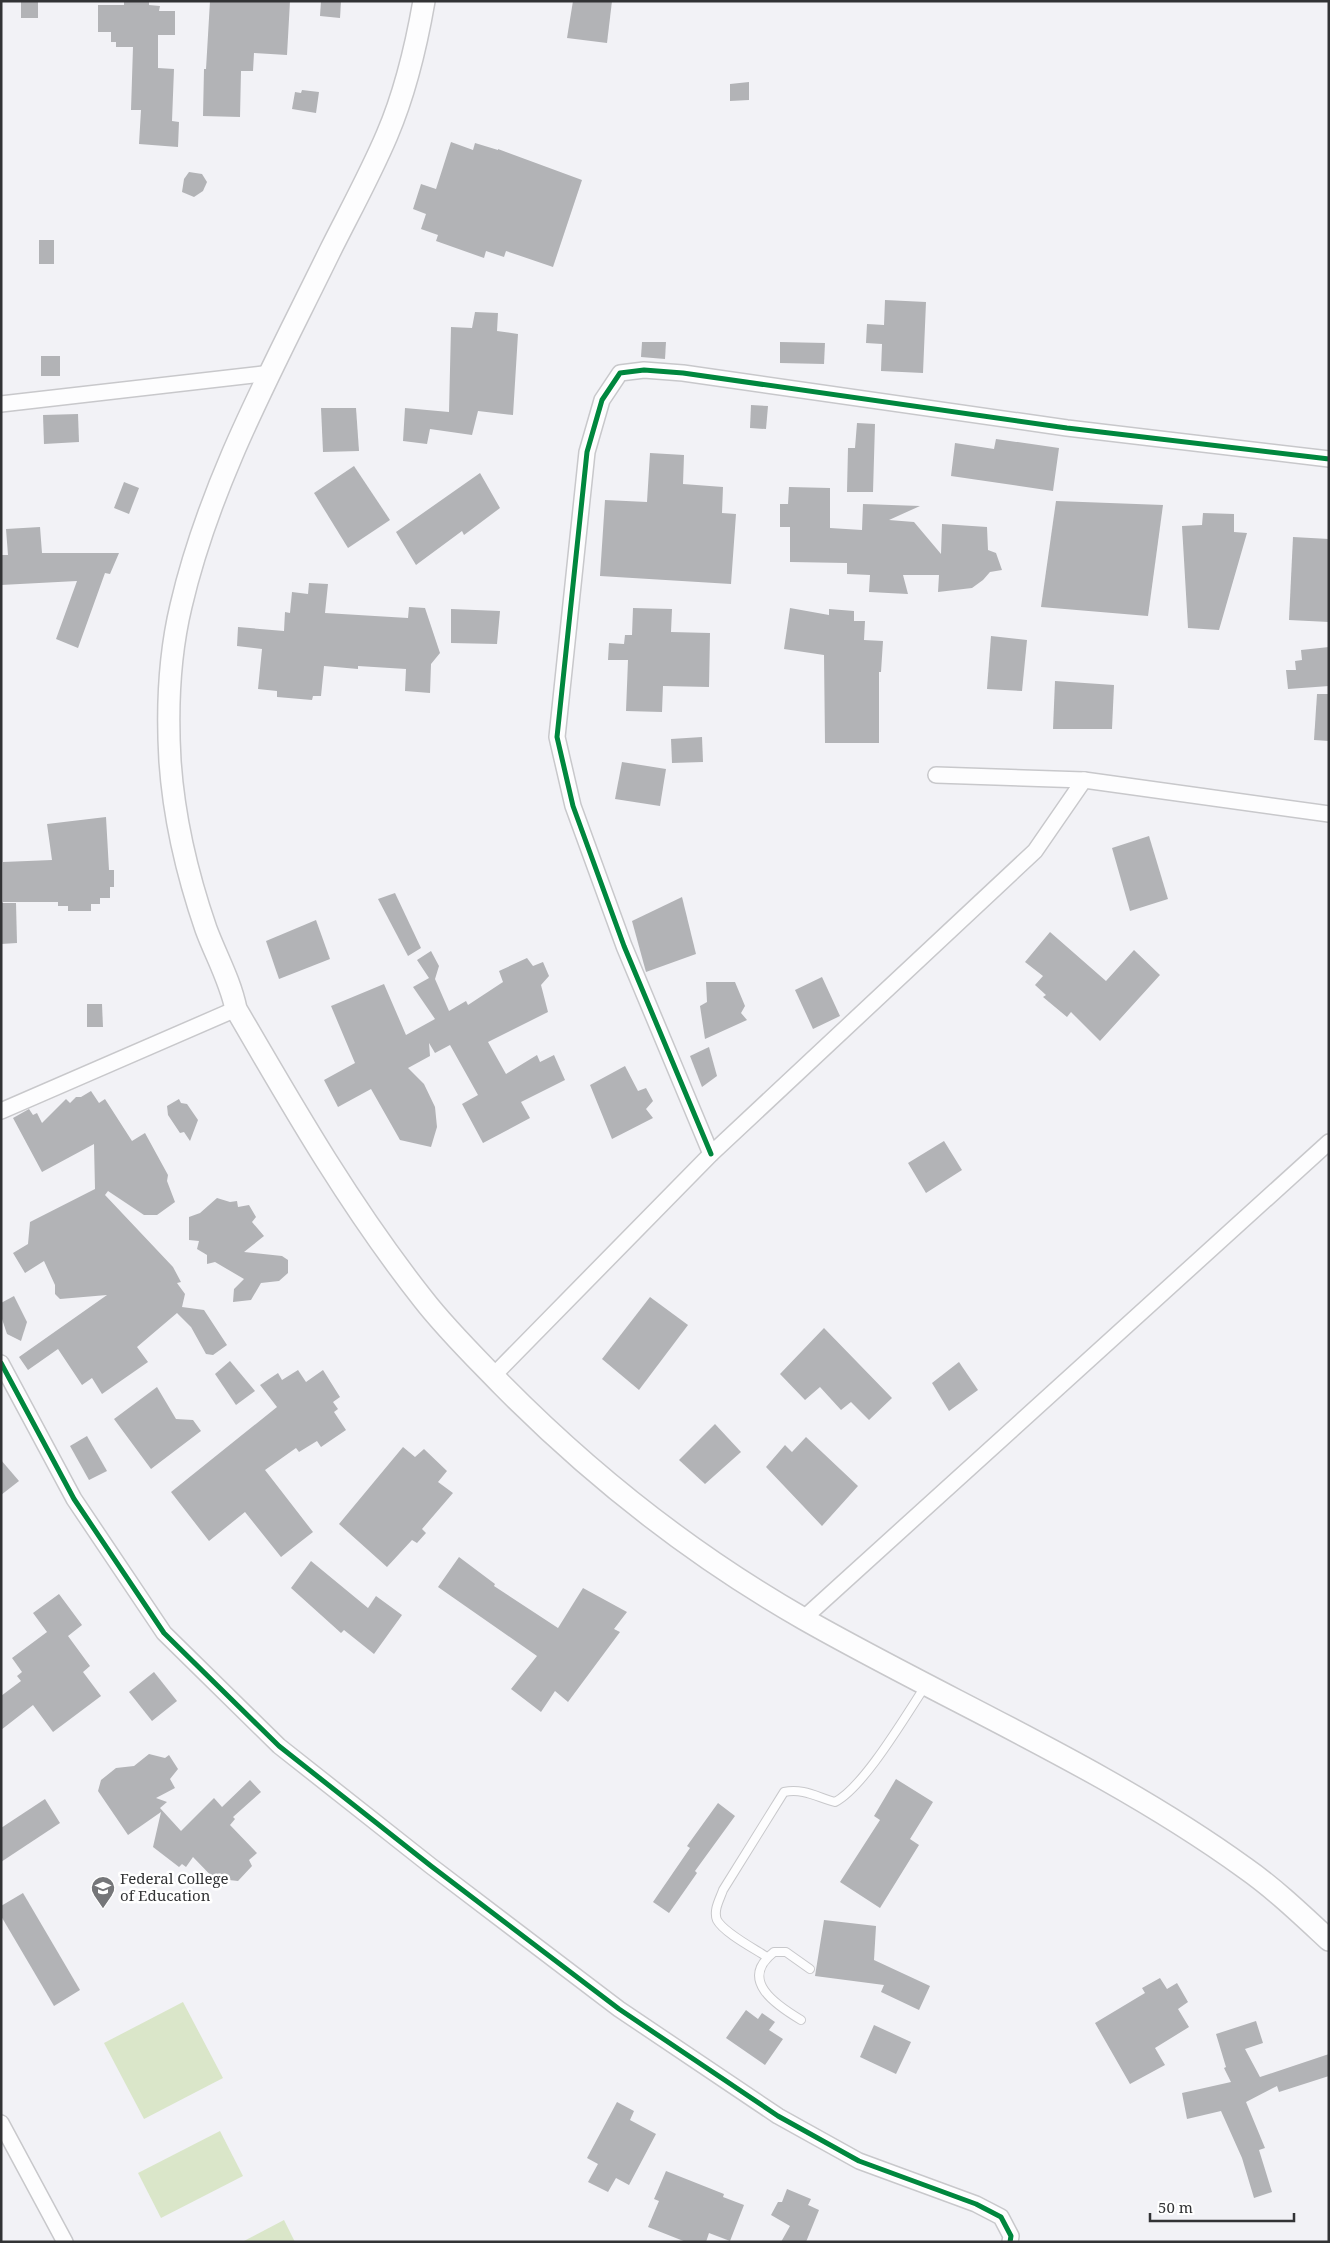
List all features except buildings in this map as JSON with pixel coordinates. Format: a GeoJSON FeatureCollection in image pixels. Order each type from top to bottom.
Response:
{"type":"FeatureCollection","features":[{"type":"Feature","properties":{"kind":"main road"},"geometry":{"type":"LineString","coordinates":[[424,1],[408,73],[388,134],[270,373],[228,468],[200,541],[180,608],[172,655],[170,758],[178,828],[190,881],[207,932],[232,987],[236,1009],[301,1121],[351,1201],[424,1300],[447,1329],[566,1448],[666,1531],[710,1562],[803,1619],[1062,1756],[1200,1837],[1248,1870],[1329,1940]]}},
{"type":"Feature","properties":{"kind":"street"},"geometry":{"type":"LineString","coordinates":[[711,1154],[620,936],[573,806],[558,737],[587,452],[602,400],[620,373],[644,370],[682,373],[1068,428],[1329,459]]}},
{"type":"Feature","properties":{"kind":"street"},"geometry":{"type":"LineString","coordinates":[[1,404],[270,373]]}},
{"type":"Feature","properties":{"kind":"street"},"geometry":{"type":"LineString","coordinates":[[936,775],[1084,780],[1329,814]]}},
{"type":"Feature","properties":{"kind":"street"},"geometry":{"type":"LineString","coordinates":[[493,1376],[711,1154],[1035,851],[1084,780]]}},
{"type":"Feature","properties":{"kind":"street"},"geometry":{"type":"LineString","coordinates":[[1,1111],[236,1009]]}},
{"type":"Feature","properties":{"kind":"street"},"geometry":{"type":"LineString","coordinates":[[803,1619],[1329,1142]]}},
{"type":"Feature","properties":{"kind":"street"},"geometry":{"type":"LineString","coordinates":[[1,1363],[74,1499],[164,1633],[280,1746],[439,1872],[619,2008],[698,2062],[778,2116],[859,2161],[976,2204],[1001,2217],[1011,2236],[1010,2242]]}},
{"type":"Feature","properties":{"kind":"street"},"geometry":{"type":"LineString","coordinates":[[1,2123],[65,2242]]}},
{"type":"Feature","properties":{"kind":"lane"},"geometry":{"type":"LineString","coordinates":[[767,1957],[732,1933],[717,1919],[716,1907],[723,1890],[784,1792],[795,1789],[835,1802],[847,1796],[867,1772],[926,1685]]}},
{"type":"Feature","properties":{"kind":"lane"},"geometry":{"type":"LineString","coordinates":[[801,2020],[771,1999],[760,1986],[759,1975],[767,1957],[774,1952],[786,1952],[810,1969]]}},
{"type":"Feature","properties":{"kind":"green space"},"geometry":{"type":"Polygon","coordinates":[[[183,2002],[223,2078],[144,2119],[104,2043],[183,2002]]]}},
{"type":"Feature","properties":{"kind":"green space"},"geometry":{"type":"Polygon","coordinates":[[[220,2131],[243,2176],[161,2218],[138,2173],[220,2131]]]}},
{"type":"Feature","properties":{"kind":"green space"},"geometry":{"type":"Polygon","coordinates":[[[284,2220],[295,2242],[242,2242],[284,2220]]]}},
{"type":"Feature","properties":{"kind":"cycle path"},"geometry":{"type":"LineString","coordinates":[[711,1154],[624,946],[573,806],[557,737],[587,452],[602,400],[620,373],[644,370],[683,373],[1067,428],[1329,459]]}},
{"type":"Feature","properties":{"kind":"cycle path"},"geometry":{"type":"LineString","coordinates":[[1,1363],[74,1499],[164,1633],[279,1746],[431,1866],[619,2009],[778,2116],[859,2161],[976,2204],[1001,2217],[1011,2236],[1010,2242]]}},
{"type":"Feature","properties":{"kind":"place","name":"Federal College of Education"},"geometry":{"type":"Point","coordinates":[103,1909]}}]}
